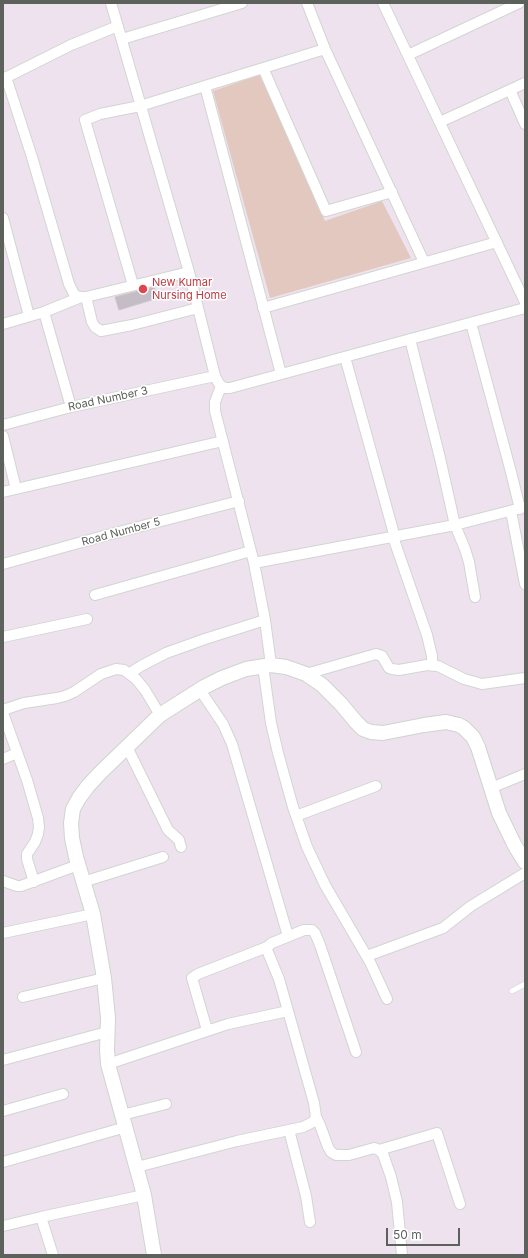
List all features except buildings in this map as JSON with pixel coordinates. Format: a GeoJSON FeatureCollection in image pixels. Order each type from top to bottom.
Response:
{"type":"FeatureCollection","features":[{"type":"Feature","properties":{"kind":"street"},"geometry":{"type":"LineString","coordinates":[[111,3],[189,272],[215,376],[221,386],[230,388],[525,308]]}},
{"type":"Feature","properties":{"kind":"street"},"geometry":{"type":"LineString","coordinates":[[122,39],[242,3]]}},
{"type":"Feature","properties":{"kind":"street"},"geometry":{"type":"LineString","coordinates":[[307,3],[325,49],[424,262]]}},
{"type":"Feature","properties":{"kind":"street"},"geometry":{"type":"LineString","coordinates":[[383,3],[525,302]]}},
{"type":"Feature","properties":{"kind":"street"},"geometry":{"type":"LineString","coordinates":[[408,55],[519,3]]}},
{"type":"Feature","properties":{"kind":"street"},"geometry":{"type":"LineString","coordinates":[[83,297],[75,296],[69,284],[32,157],[4,78],[71,45],[118,26]]}},
{"type":"Feature","properties":{"kind":"street"},"geometry":{"type":"LineString","coordinates":[[133,285],[85,120],[100,114],[140,106],[325,49]]}},
{"type":"Feature","properties":{"kind":"street"},"geometry":{"type":"LineString","coordinates":[[263,68],[326,211],[392,192]]}},
{"type":"Feature","properties":{"kind":"street"},"geometry":{"type":"LineString","coordinates":[[440,122],[525,83]]}},
{"type":"Feature","properties":{"kind":"street"},"geometry":{"type":"LineString","coordinates":[[206,86],[281,374]]}},
{"type":"Feature","properties":{"kind":"street"},"geometry":{"type":"LineString","coordinates":[[510,90],[525,124]]}},
{"type":"Feature","properties":{"kind":"street"},"geometry":{"type":"LineString","coordinates":[[3,218],[29,316]]}},
{"type":"Feature","properties":{"kind":"street"},"geometry":{"type":"LineString","coordinates":[[263,308],[497,242]]}},
{"type":"Feature","properties":{"kind":"street"},"geometry":{"type":"LineString","coordinates":[[3,324],[44,312],[83,297],[189,272]]}},
{"type":"Feature","properties":{"kind":"street"},"geometry":{"type":"LineString","coordinates":[[83,297],[92,322],[95,327],[101,330],[198,308]]}},
{"type":"Feature","properties":{"kind":"street"},"geometry":{"type":"LineString","coordinates":[[44,312],[71,407]]}},
{"type":"Feature","properties":{"kind":"street"},"geometry":{"type":"LineString","coordinates":[[471,323],[507,457],[519,509],[525,584]]}},
{"type":"Feature","properties":{"kind":"street"},"geometry":{"type":"LineString","coordinates":[[410,339],[455,525],[465,549],[475,596]]}},
{"type":"Feature","properties":{"kind":"street"},"geometry":{"type":"LineString","coordinates":[[345,357],[394,534],[393,537],[427,634],[432,656],[432,666]]}},
{"type":"Feature","properties":{"kind":"street","name":"Road Number 3"},"geometry":{"type":"LineString","coordinates":[[3,424],[71,407],[215,376]]}},
{"type":"Feature","properties":{"kind":"street"},"geometry":{"type":"LineString","coordinates":[[221,386],[215,402],[215,411],[251,551],[265,620],[271,723],[285,781],[306,847],[367,956],[387,999]]}},
{"type":"Feature","properties":{"kind":"street"},"geometry":{"type":"LineString","coordinates":[[3,436],[16,489]]}},
{"type":"Feature","properties":{"kind":"street"},"geometry":{"type":"LineString","coordinates":[[3,492],[223,441]]}},
{"type":"Feature","properties":{"kind":"street","name":"Road Number 5"},"geometry":{"type":"LineString","coordinates":[[3,564],[239,501]]}},
{"type":"Feature","properties":{"kind":"street"},"geometry":{"type":"LineString","coordinates":[[254,564],[455,525],[519,509]]}},
{"type":"Feature","properties":{"kind":"street"},"geometry":{"type":"LineString","coordinates":[[95,595],[251,551]]}},
{"type":"Feature","properties":{"kind":"street"},"geometry":{"type":"LineString","coordinates":[[3,637],[87,620]]}},
{"type":"Feature","properties":{"kind":"street"},"geometry":{"type":"LineString","coordinates":[[130,673],[166,653],[265,620]]}},
{"type":"Feature","properties":{"kind":"street"},"geometry":{"type":"LineString","coordinates":[[306,674],[376,654],[382,656],[389,668],[392,669],[399,670],[418,666],[438,666],[464,679],[482,684],[525,678]]}},
{"type":"Feature","properties":{"kind":"street"},"geometry":{"type":"LineString","coordinates":[[154,1255],[144,1195],[108,1064],[108,1018],[104,978],[93,914],[78,865],[72,838],[71,823],[73,809],[88,786],[160,715],[200,690],[222,678],[246,669],[267,665],[286,667],[306,674],[322,685],[363,728],[371,732],[383,733],[446,722],[459,725],[464,728],[474,737],[499,813],[525,862]]}},
{"type":"Feature","properties":{"kind":"street"},"geometry":{"type":"LineString","coordinates":[[34,882],[27,854],[35,842],[39,827],[34,803],[3,714],[24,703],[65,696],[102,674],[116,669],[124,670],[130,673],[145,690],[160,715]]}},
{"type":"Feature","properties":{"kind":"street"},"geometry":{"type":"LineString","coordinates":[[200,690],[221,721],[232,744],[288,936]]}},
{"type":"Feature","properties":{"kind":"street"},"geometry":{"type":"LineString","coordinates":[[127,747],[168,830],[179,840],[181,847]]}},
{"type":"Feature","properties":{"kind":"street"},"geometry":{"type":"LineString","coordinates":[[3,759],[17,753]]}},
{"type":"Feature","properties":{"kind":"street"},"geometry":{"type":"LineString","coordinates":[[491,788],[525,774]]}},
{"type":"Feature","properties":{"kind":"street"},"geometry":{"type":"LineString","coordinates":[[296,816],[376,786]]}},
{"type":"Feature","properties":{"kind":"street"},"geometry":{"type":"LineString","coordinates":[[83,882],[163,856]]}},
{"type":"Feature","properties":{"kind":"street"},"geometry":{"type":"LineString","coordinates":[[3,881],[17,886],[34,882],[78,865]]}},
{"type":"Feature","properties":{"kind":"street"},"geometry":{"type":"LineString","coordinates":[[367,956],[443,928],[471,906],[525,873]]}},
{"type":"Feature","properties":{"kind":"street"},"geometry":{"type":"LineString","coordinates":[[3,933],[93,914]]}},
{"type":"Feature","properties":{"kind":"street"},"geometry":{"type":"LineString","coordinates":[[207,1030],[192,978],[198,974],[308,929],[315,933],[320,945],[356,1052]]}},
{"type":"Feature","properties":{"kind":"street"},"geometry":{"type":"LineString","coordinates":[[267,947],[288,1011],[314,1104],[316,1117],[328,1147],[331,1152],[336,1155],[349,1155],[374,1148],[383,1154],[395,1190],[399,1211],[402,1255]]}},
{"type":"Feature","properties":{"kind":"street"},"geometry":{"type":"LineString","coordinates":[[22,997],[104,978]]}},
{"type":"Feature","properties":{"kind":"street"},"geometry":{"type":"LineString","coordinates":[[108,1064],[207,1030],[244,1020],[288,1011]]}},
{"type":"Feature","properties":{"kind":"street"},"geometry":{"type":"LineString","coordinates":[[3,1060],[107,1032]]}},
{"type":"Feature","properties":{"kind":"street"},"geometry":{"type":"LineString","coordinates":[[3,1111],[63,1094]]}},
{"type":"Feature","properties":{"kind":"street"},"geometry":{"type":"LineString","coordinates":[[3,1162],[124,1121],[166,1104]]}},
{"type":"Feature","properties":{"kind":"street"},"geometry":{"type":"LineString","coordinates":[[137,1167],[237,1141],[308,1125],[313,1122],[316,1117]]}},
{"type":"Feature","properties":{"kind":"street"},"geometry":{"type":"LineString","coordinates":[[289,1130],[306,1196],[310,1222]]}},
{"type":"Feature","properties":{"kind":"street"},"geometry":{"type":"LineString","coordinates":[[379,1150],[437,1133],[460,1204]]}},
{"type":"Feature","properties":{"kind":"street"},"geometry":{"type":"LineString","coordinates":[[3,1226],[41,1216],[144,1195]]}},
{"type":"Feature","properties":{"kind":"street"},"geometry":{"type":"LineString","coordinates":[[41,1216],[53,1255]]}},
{"type":"Feature","properties":{"kind":"lane"},"geometry":{"type":"LineString","coordinates":[[512,991],[525,984]]}},
{"type":"Feature","properties":{"kind":"shaded area"},"geometry":{"type":"Polygon","coordinates":[[[262,74],[325,221],[382,201],[411,258],[270,298],[213,91],[262,74]]]}},
{"type":"Feature","properties":{"kind":"place","name":"New Kumar Nursing Home"},"geometry":{"type":"Point","coordinates":[143,289]}}]}
